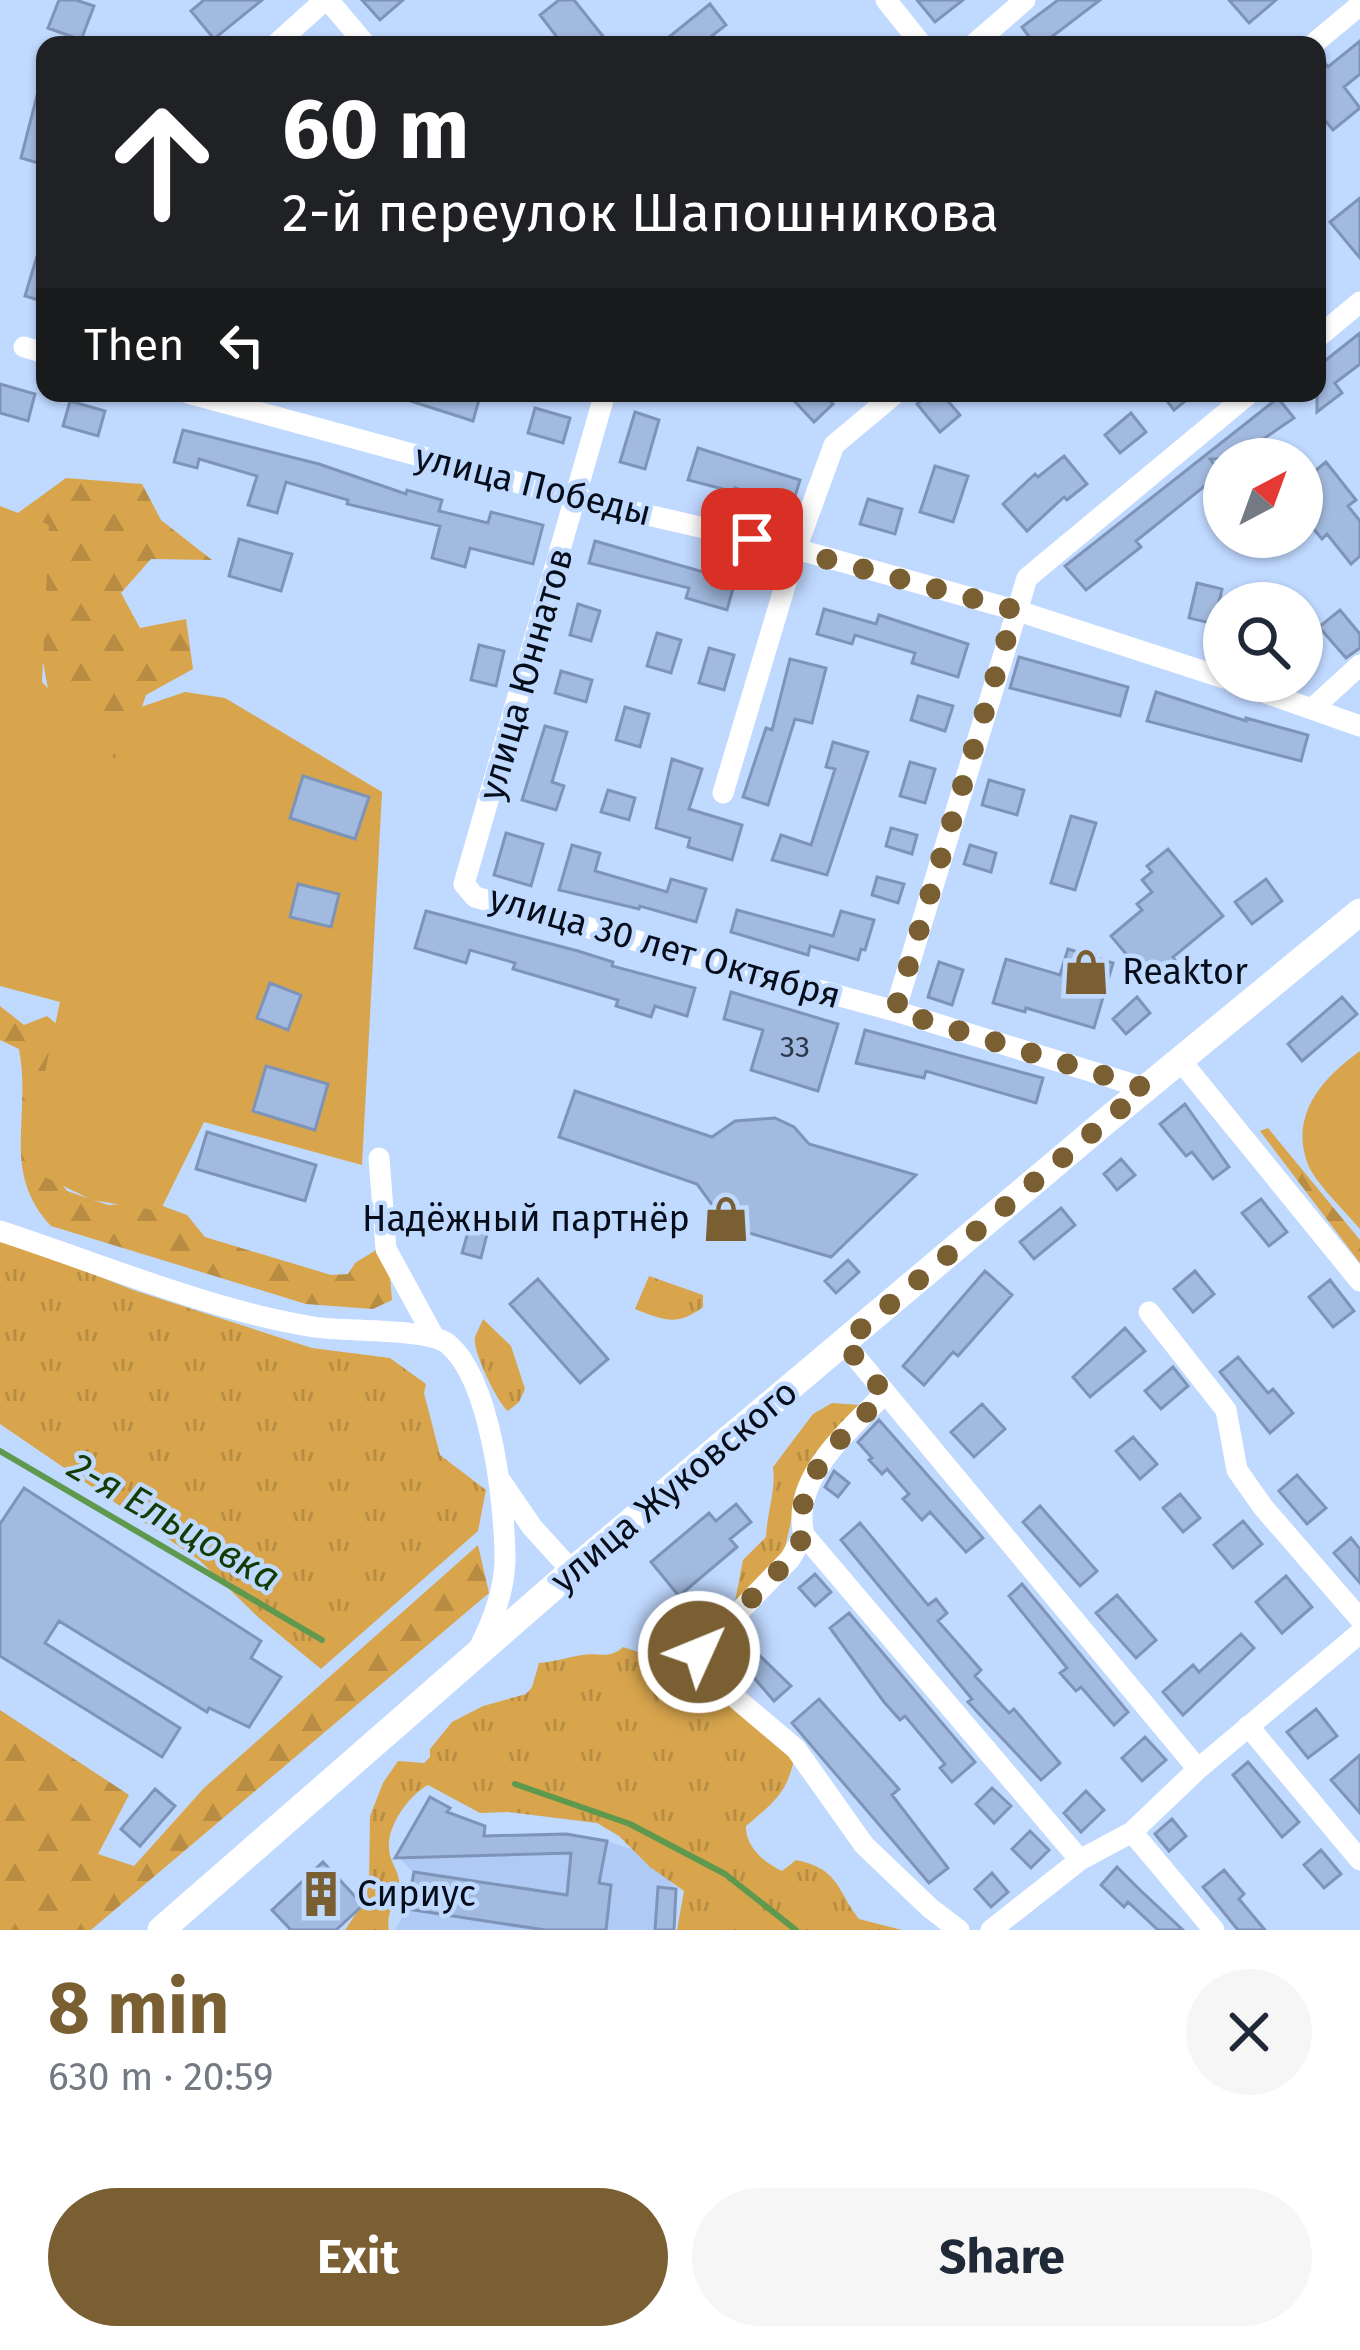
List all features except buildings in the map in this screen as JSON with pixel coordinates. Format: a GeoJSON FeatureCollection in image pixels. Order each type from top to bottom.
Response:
{"type":"FeatureCollection","features":[{"type":"Feature","properties":{"kind":"main road","name":"улица Жуковского"},"geometry":{"type":"LineString","coordinates":[[161,1930],[572,1571],[1360,912]]}},
{"type":"Feature","properties":{"kind":"street"},"geometry":{"type":"LineString","coordinates":[[285,36],[327,0],[358,36]]}},
{"type":"Feature","properties":{"kind":"street"},"geometry":{"type":"LineString","coordinates":[[886,0],[915,36]]}},
{"type":"Feature","properties":{"kind":"street"},"geometry":{"type":"LineString","coordinates":[[983,36],[1025,0]]}},
{"type":"Feature","properties":{"kind":"street"},"geometry":{"type":"LineString","coordinates":[[1323,36],[1360,5]]}},
{"type":"Feature","properties":{"kind":"street"},"geometry":{"type":"LineString","coordinates":[[1326,330],[1360,302]]}},
{"type":"Feature","properties":{"kind":"street","name":"улица Победы"},"geometry":{"type":"LineString","coordinates":[[221,402],[578,499],[796,549],[1015,610],[1203,672]]}},
{"type":"Feature","properties":{"kind":"street","name":"улица Юннатов"},"geometry":{"type":"LineString","coordinates":[[464,884],[603,402]]}},
{"type":"Feature","properties":{"kind":"street"},"geometry":{"type":"LineString","coordinates":[[723,793],[796,549],[834,445],[885,402]]}},
{"type":"Feature","properties":{"kind":"street"},"geometry":{"type":"LineString","coordinates":[[895,1011],[1027,578],[1239,402]]}},
{"type":"Feature","properties":{"kind":"street"},"geometry":{"type":"LineString","coordinates":[[1314,707],[1360,665]]}},
{"type":"Feature","properties":{"kind":"street","name":"улица Победы"},"geometry":{"type":"LineString","coordinates":[[1298,702],[1360,726]]}},
{"type":"Feature","properties":{"kind":"street","name":"улица 30 лет Октября"},"geometry":{"type":"LineString","coordinates":[[464,884],[475,897],[895,1011],[1145,1088]]}},
{"type":"Feature","properties":{"kind":"street"},"geometry":{"type":"LineString","coordinates":[[1180,1060],[1360,1281]]}},
{"type":"Feature","properties":{"kind":"street"},"geometry":{"type":"LineString","coordinates":[[379,1158],[386,1249],[434,1337]]}},
{"type":"Feature","properties":{"kind":"street"},"geometry":{"type":"LineString","coordinates":[[0,1231],[265,1319],[349,1332],[434,1337],[447,1343],[470,1378],[494,1446],[499,1477],[505,1563],[498,1604],[475,1655]]}},
{"type":"Feature","properties":{"kind":"street"},"geometry":{"type":"LineString","coordinates":[[1149,1312],[1226,1410],[1237,1470],[1360,1619]]}},
{"type":"Feature","properties":{"kind":"street"},"geometry":{"type":"LineString","coordinates":[[844,1343],[1198,1768]]}},
{"type":"Feature","properties":{"kind":"street"},"geometry":{"type":"LineString","coordinates":[[885,1394],[830,1450],[808,1487],[799,1514],[804,1535],[1080,1860]]}},
{"type":"Feature","properties":{"kind":"street"},"geometry":{"type":"LineString","coordinates":[[499,1477],[532,1527],[572,1571]]}},
{"type":"Feature","properties":{"kind":"street"},"geometry":{"type":"LineString","coordinates":[[804,1535],[790,1559],[699,1652],[705,1672],[796,1749],[864,1845],[959,1930]]}},
{"type":"Feature","properties":{"kind":"street"},"geometry":{"type":"LineString","coordinates":[[992,1930],[1080,1860],[1132,1832],[1198,1768],[1360,1633]]}},
{"type":"Feature","properties":{"kind":"street"},"geometry":{"type":"LineString","coordinates":[[1248,1726],[1360,1860]]}},
{"type":"Feature","properties":{"kind":"street"},"geometry":{"type":"LineString","coordinates":[[1132,1832],[1214,1930]]}},
{"type":"Feature","properties":{"kind":"shaded area"},"geometry":{"type":"Polygon","coordinates":[[[430,1797],[462,1818],[485,1826],[485,1836],[566,1834],[649,1855],[676,1889],[674,1930],[395,1930],[407,1909],[414,1873],[397,1856],[430,1797]]]}},
{"type":"Feature","properties":{"kind":"green space"},"geometry":{"type":"Polygon","coordinates":[[[66,478],[142,484],[161,520],[212,560],[151,559],[121,593],[140,628],[186,619],[193,669],[146,695],[121,769],[49,695],[43,662],[15,606],[11,518],[66,478]]]}},
{"type":"Feature","properties":{"kind":"green space"},"geometry":{"type":"Polygon","coordinates":[[[0,506],[49,525],[42,682],[115,759],[132,710],[185,692],[225,698],[382,792],[362,1165],[204,1122],[160,1211],[92,1200],[39,1174],[36,1115],[60,1002],[0,986],[0,506]]]}},
{"type":"Feature","properties":{"kind":"green space"},"geometry":{"type":"Polygon","coordinates":[[[0,1006],[24,1025],[47,1016],[60,1027],[45,1160],[67,1191],[108,1205],[152,1202],[187,1215],[205,1237],[331,1275],[348,1274],[355,1263],[376,1250],[389,1264],[392,1300],[373,1309],[306,1304],[51,1226],[26,1185],[19,1049],[0,1040],[0,1006]]]}},
{"type":"Feature","properties":{"kind":"green space"},"geometry":{"type":"Polygon","coordinates":[[[1360,1051],[1360,1229],[1316,1178],[1307,1162],[1303,1128],[1323,1085],[1360,1051]]]}},
{"type":"Feature","properties":{"kind":"green space"},"geometry":{"type":"Polygon","coordinates":[[[1268,1128],[1360,1240],[1360,1263],[1260,1131],[1268,1128]]]}},
{"type":"Feature","properties":{"kind":"green space"},"geometry":{"type":"Polygon","coordinates":[[[0,1237],[133,1290],[312,1348],[390,1358],[426,1384],[424,1393],[440,1455],[486,1490],[478,1531],[321,1669],[199,1560],[0,1424],[0,1237]]]}},
{"type":"Feature","properties":{"kind":"green space"},"geometry":{"type":"Polygon","coordinates":[[[649,1276],[703,1295],[703,1307],[670,1320],[635,1309],[649,1276]]]}},
{"type":"Feature","properties":{"kind":"green space"},"geometry":{"type":"Polygon","coordinates":[[[483,1319],[511,1346],[525,1389],[508,1411],[477,1353],[475,1338],[483,1319]]]}},
{"type":"Feature","properties":{"kind":"green space"},"geometry":{"type":"Polygon","coordinates":[[[832,1403],[860,1405],[798,1492],[782,1560],[719,1626],[671,1668],[662,1668],[735,1601],[743,1560],[766,1537],[773,1467],[813,1414],[832,1403]]]}},
{"type":"Feature","properties":{"kind":"green space"},"geometry":{"type":"Polygon","coordinates":[[[478,1545],[489,1593],[91,1930],[0,1930],[0,1710],[129,1795],[98,1854],[134,1866],[204,1788],[478,1545]]]}},
{"type":"Feature","properties":{"kind":"green space"},"geometry":{"type":"Polygon","coordinates":[[[623,1647],[641,1653],[659,1673],[702,1682],[796,1749],[780,1793],[746,1826],[752,1847],[782,1871],[796,1860],[821,1869],[836,1882],[859,1919],[902,1930],[677,1930],[684,1891],[597,1823],[480,1813],[428,1785],[407,1804],[389,1839],[399,1884],[389,1930],[345,1930],[369,1883],[370,1816],[398,1761],[424,1763],[452,1722],[483,1706],[526,1694],[539,1663],[608,1654],[623,1647]]]}},
{"type":"Feature","properties":{"kind":"waterway","name":"2-я Ельцовка"},"geometry":{"type":"LineString","coordinates":[[0,1451],[322,1640]]}},
{"type":"Feature","properties":{"kind":"waterway"},"geometry":{"type":"LineString","coordinates":[[515,1784],[630,1824],[725,1874],[796,1930]]}},
{"type":"Feature","properties":{"kind":"place","name":"Reaktor"},"geometry":{"type":"Point","coordinates":[1086,972]}},
{"type":"Feature","properties":{"kind":"place","name":"Надёжный партнёр"},"geometry":{"type":"Point","coordinates":[726,1219]}},
{"type":"Feature","properties":{"kind":"place","name":"Сириус"},"geometry":{"type":"Point","coordinates":[321,1894]}},
{"type":"Feature","properties":{"kind":"route"},"geometry":{"type":"LineString","coordinates":[[699,1652],[790,1559],[804,1535],[799,1514],[808,1487],[830,1450],[885,1394],[844,1343],[1145,1088],[895,1011],[1015,610],[752,539]]}}]}
